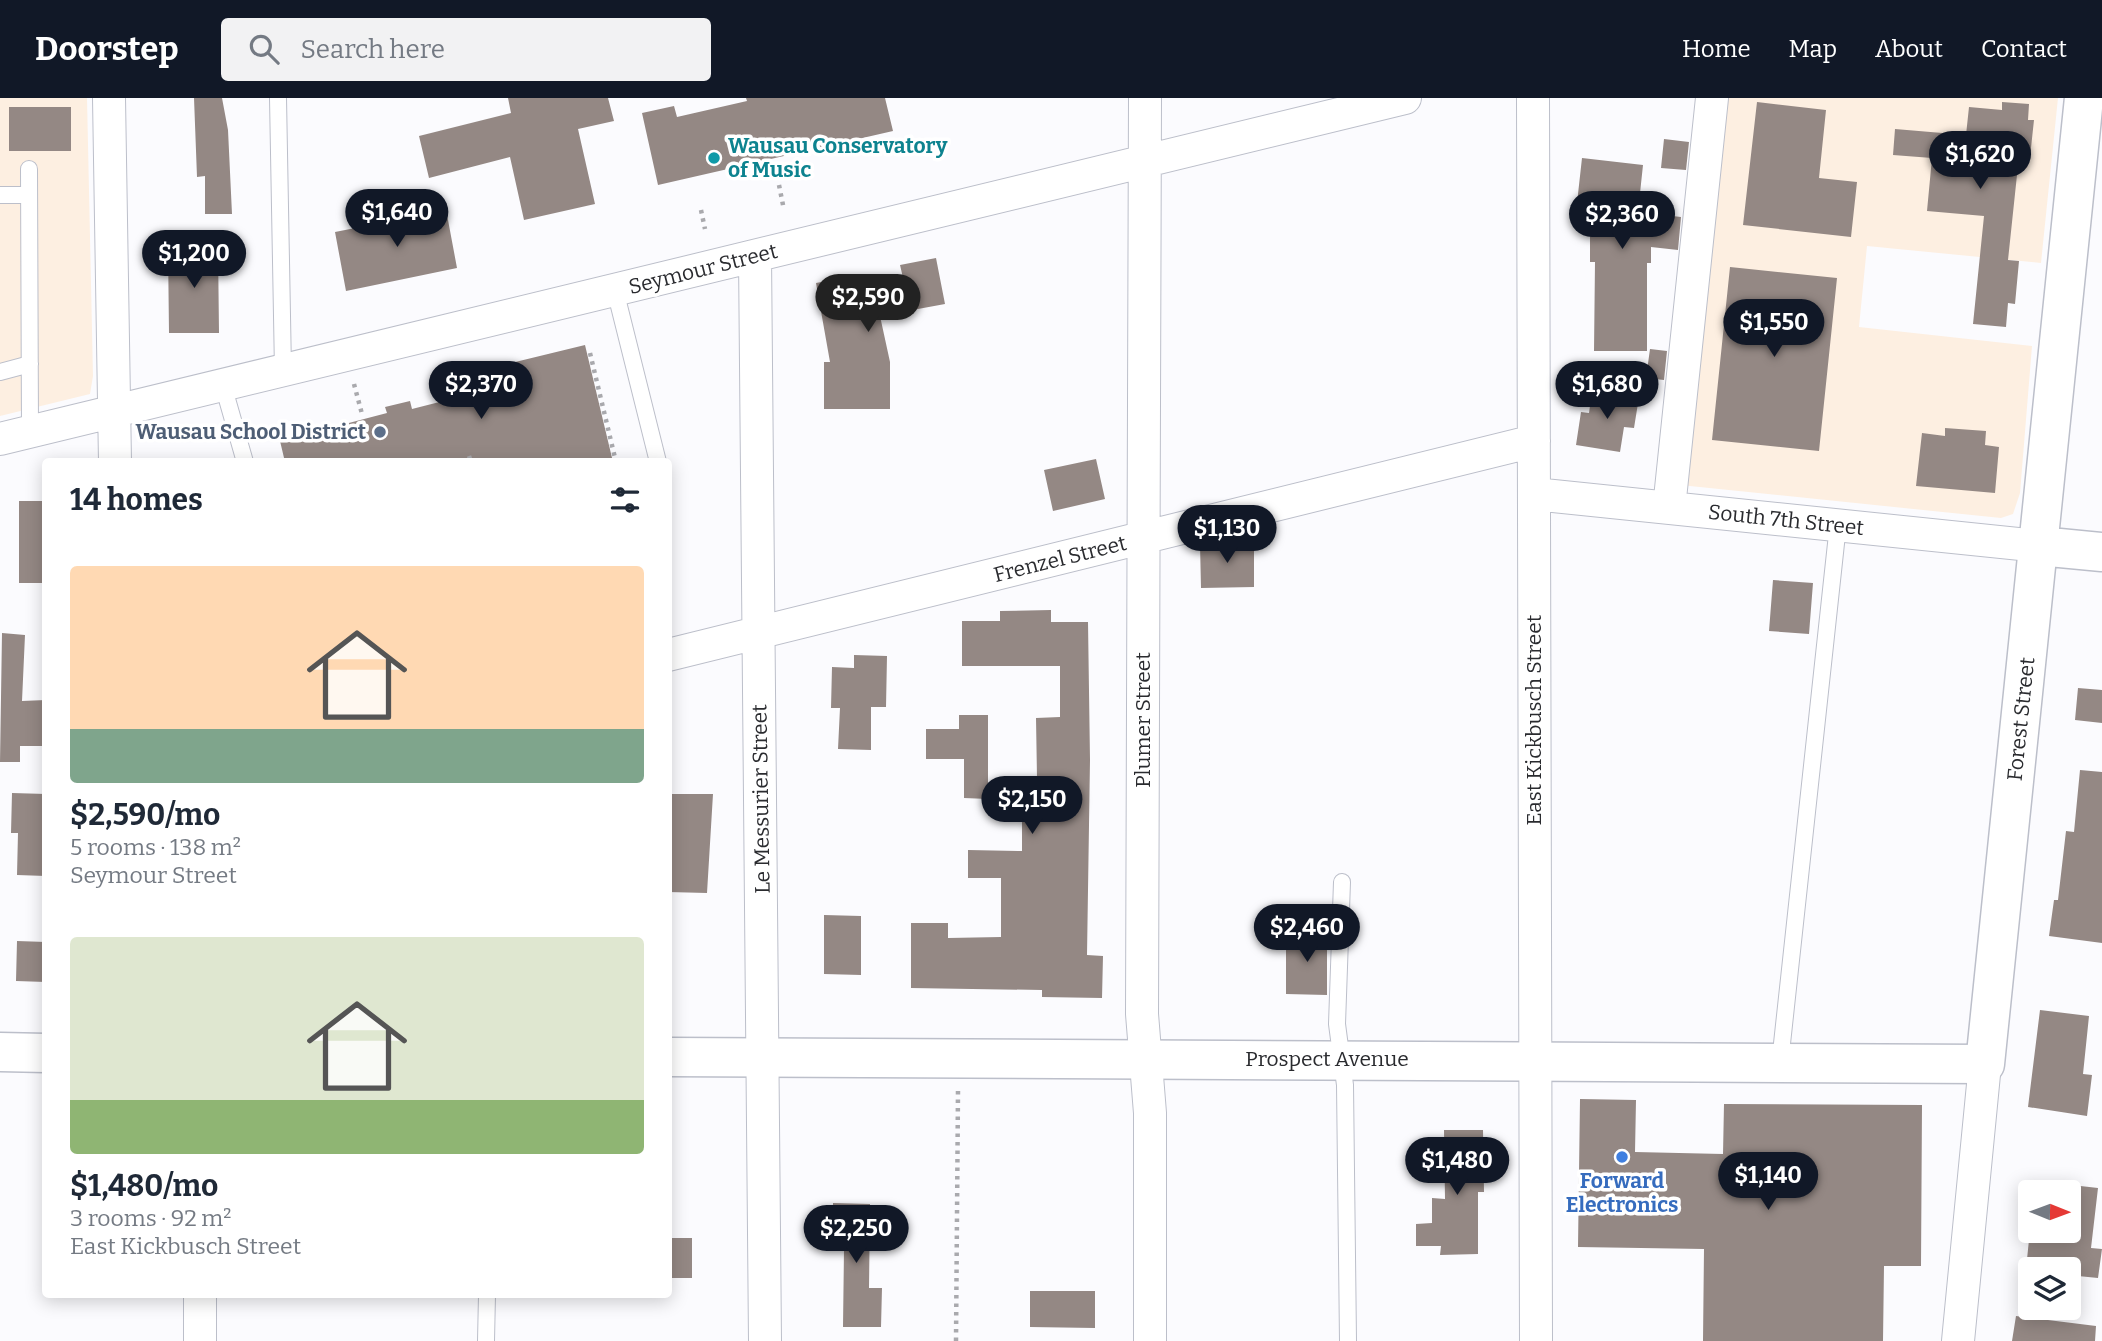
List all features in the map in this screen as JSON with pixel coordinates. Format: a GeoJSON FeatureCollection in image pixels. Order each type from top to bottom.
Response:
{"type":"FeatureCollection","features":[{"type":"Feature","properties":{"kind":"street"},"geometry":{"type":"LineString","coordinates":[[109,98],[115,458]]}},
{"type":"Feature","properties":{"kind":"street","name":"Plumer Street"},"geometry":{"type":"LineString","coordinates":[[1145,98],[1142,1014],[1150,1113],[1150,1341]]}},
{"type":"Feature","properties":{"kind":"street","name":"Seymour Street"},"geometry":{"type":"LineString","coordinates":[[15,435],[1405,98]]}},
{"type":"Feature","properties":{"kind":"street","name":"East Kickbusch Street"},"geometry":{"type":"LineString","coordinates":[[1533,98],[1536,1341]]}},
{"type":"Feature","properties":{"kind":"street"},"geometry":{"type":"LineString","coordinates":[[1669,508],[1712,98]]}},
{"type":"Feature","properties":{"kind":"street","name":"Forest Street"},"geometry":{"type":"LineString","coordinates":[[1958,1341],[2084,98]]}},
{"type":"Feature","properties":{"kind":"street","name":"Le Messurier Street"},"geometry":{"type":"LineString","coordinates":[[755,256],[765,1341]]}},
{"type":"Feature","properties":{"kind":"street","name":"Frenzel Street"},"geometry":{"type":"LineString","coordinates":[[672,655],[1534,442]]}},
{"type":"Feature","properties":{"kind":"street","name":"South 7th Street"},"geometry":{"type":"LineString","coordinates":[[1534,494],[2039,546]]}},
{"type":"Feature","properties":{"kind":"street"},"geometry":{"type":"LineString","coordinates":[[2039,546],[2102,552]]}},
{"type":"Feature","properties":{"kind":"street"},"geometry":{"type":"LineString","coordinates":[[0,1052],[42,1053]]}},
{"type":"Feature","properties":{"kind":"street","name":"Prospect Avenue"},"geometry":{"type":"LineString","coordinates":[[672,1057],[1985,1064]]}},
{"type":"Feature","properties":{"kind":"street"},"geometry":{"type":"LineString","coordinates":[[200,1298],[200,1341]]}},
{"type":"Feature","properties":{"kind":"lane"},"geometry":{"type":"LineString","coordinates":[[278,98],[283,370]]}},
{"type":"Feature","properties":{"kind":"lane"},"geometry":{"type":"LineString","coordinates":[[15,435],[30,364],[29,169]]}},
{"type":"Feature","properties":{"kind":"lane"},"geometry":{"type":"LineString","coordinates":[[0,195],[29,195]]}},
{"type":"Feature","properties":{"kind":"lane"},"geometry":{"type":"LineString","coordinates":[[615,290],[657,458]]}},
{"type":"Feature","properties":{"kind":"lane"},"geometry":{"type":"LineString","coordinates":[[0,372],[30,364]]}},
{"type":"Feature","properties":{"kind":"lane"},"geometry":{"type":"LineString","coordinates":[[223,384],[244,458]]}},
{"type":"Feature","properties":{"kind":"lane"},"geometry":{"type":"LineString","coordinates":[[1780,1062],[1838,525]]}},
{"type":"Feature","properties":{"kind":"lane"},"geometry":{"type":"LineString","coordinates":[[1342,882],[1337,1024],[1345,1085],[1348,1341]]}},
{"type":"Feature","properties":{"kind":"lane"},"geometry":{"type":"LineString","coordinates":[[486,1298],[486,1341]]}},
{"type":"Feature","properties":{"kind":"path"},"geometry":{"type":"LineString","coordinates":[[779,185],[784,210]]}},
{"type":"Feature","properties":{"kind":"path"},"geometry":{"type":"LineString","coordinates":[[701,210],[705,229]]}},
{"type":"Feature","properties":{"kind":"path"},"geometry":{"type":"LineString","coordinates":[[590,353],[615,458]]}},
{"type":"Feature","properties":{"kind":"path"},"geometry":{"type":"LineString","coordinates":[[352,374],[362,414]]}},
{"type":"Feature","properties":{"kind":"path"},"geometry":{"type":"LineString","coordinates":[[956,1341],[958,1058]]}},
{"type":"Feature","properties":{"kind":"shaded area"},"geometry":{"type":"Polygon","coordinates":[[[0,98],[87,98],[93,376],[90,394],[0,416],[0,98]]]}},
{"type":"Feature","properties":{"kind":"shaded area"},"geometry":{"type":"Polygon","coordinates":[[[1719,98],[2058,98],[2041,263],[1867,246],[1859,327],[2032,346],[2020,493],[2013,514],[2001,518],[1680,485],[1719,98]]]}},
{"type":"Feature","properties":{"kind":"building"},"geometry":{"type":"Polygon","coordinates":[[[194,98],[222,98],[228,130],[232,214],[205,214],[205,176],[197,177],[194,98]]]}},
{"type":"Feature","properties":{"kind":"building"},"geometry":{"type":"Polygon","coordinates":[[[508,98],[608,98],[614,121],[578,129],[595,204],[524,220],[510,157],[429,178],[419,136],[511,113],[508,98]]]}},
{"type":"Feature","properties":{"kind":"building","name":"Wausau Conservatory of Music"},"geometry":{"type":"Polygon","coordinates":[[[746,98],[885,98],[893,131],[658,185],[642,113],[674,106],[677,117],[747,101],[746,98]]]}},
{"type":"Feature","properties":{"kind":"building"},"geometry":{"type":"Polygon","coordinates":[[[1757,102],[1826,110],[1819,178],[1857,182],[1851,237],[1743,225],[1757,102]]]}},
{"type":"Feature","properties":{"kind":"building"},"geometry":{"type":"Polygon","coordinates":[[[2002,102],[2029,104],[2028,120],[2034,120],[2030,157],[2019,156],[2008,260],[2019,261],[2015,304],[2008,303],[2006,327],[1973,324],[1984,216],[1927,211],[1932,158],[1893,155],[1895,129],[1966,135],[1969,107],[2002,110],[2002,102]]]}},
{"type":"Feature","properties":{"kind":"building"},"geometry":{"type":"Polygon","coordinates":[[[9,107],[71,107],[71,151],[9,151],[9,107]]]}},
{"type":"Feature","properties":{"kind":"building"},"geometry":{"type":"Polygon","coordinates":[[[1664,139],[1689,142],[1686,170],[1661,168],[1664,139]]]}},
{"type":"Feature","properties":{"kind":"building"},"geometry":{"type":"Polygon","coordinates":[[[1582,158],[1643,165],[1638,212],[1681,217],[1678,250],[1651,247],[1651,263],[1647,263],[1647,351],[1594,351],[1595,262],[1590,262],[1590,204],[1577,203],[1582,158]]]}},
{"type":"Feature","properties":{"kind":"building"},"geometry":{"type":"Polygon","coordinates":[[[445,204],[457,268],[346,291],[335,232],[406,218],[404,212],[445,204]]]}},
{"type":"Feature","properties":{"kind":"building"},"geometry":{"type":"Polygon","coordinates":[[[168,247],[218,247],[219,333],[169,333],[168,247]]]}},
{"type":"Feature","properties":{"kind":"building"},"geometry":{"type":"Polygon","coordinates":[[[936,258],[945,304],[880,316],[890,362],[890,409],[824,409],[824,362],[830,362],[816,283],[848,277],[851,292],[904,282],[900,265],[936,258]]]}},
{"type":"Feature","properties":{"kind":"building"},"geometry":{"type":"Polygon","coordinates":[[[1730,267],[1837,278],[1819,451],[1712,440],[1730,267]]]}},
{"type":"Feature","properties":{"kind":"building"},"geometry":{"type":"Polygon","coordinates":[[[585,345],[612,458],[284,458],[280,441],[387,413],[385,407],[410,401],[412,409],[463,396],[458,376],[585,345]]]}},
{"type":"Feature","properties":{"kind":"building"},"geometry":{"type":"Polygon","coordinates":[[[1650,349],[1667,351],[1664,380],[1646,378],[1650,349]]]}},
{"type":"Feature","properties":{"kind":"building"},"geometry":{"type":"Polygon","coordinates":[[[1592,391],[1639,397],[1634,428],[1624,427],[1620,452],[1576,445],[1581,412],[1589,413],[1592,391]]]}},
{"type":"Feature","properties":{"kind":"building"},"geometry":{"type":"Polygon","coordinates":[[[1945,428],[1986,431],[1985,445],[1999,447],[1995,493],[1916,486],[1922,433],[1945,436],[1945,428]]]}},
{"type":"Feature","properties":{"kind":"building"},"geometry":{"type":"Polygon","coordinates":[[[1096,459],[1105,499],[1053,511],[1044,470],[1096,459]]]}},
{"type":"Feature","properties":{"kind":"building"},"geometry":{"type":"Polygon","coordinates":[[[19,501],[42,501],[42,583],[19,583],[19,501]]]}},
{"type":"Feature","properties":{"kind":"building"},"geometry":{"type":"Polygon","coordinates":[[[1254,543],[1254,587],[1201,588],[1200,544],[1254,543]]]}},
{"type":"Feature","properties":{"kind":"building"},"geometry":{"type":"Polygon","coordinates":[[[1773,580],[1813,583],[1809,634],[1769,631],[1773,580]]]}},
{"type":"Feature","properties":{"kind":"building"},"geometry":{"type":"Polygon","coordinates":[[[1051,610],[1051,622],[1088,622],[1090,760],[1087,955],[1103,956],[1102,998],[1042,997],[1042,990],[911,988],[911,923],[948,923],[948,938],[1001,937],[1001,878],[968,878],[968,850],[1022,851],[1022,778],[1037,778],[1036,718],[1060,717],[1060,666],[962,666],[962,621],[1000,621],[1000,611],[1051,610]]]}},
{"type":"Feature","properties":{"kind":"building"},"geometry":{"type":"Polygon","coordinates":[[[2,633],[25,635],[22,701],[42,700],[42,746],[20,746],[20,762],[0,762],[2,633]]]}},
{"type":"Feature","properties":{"kind":"building"},"geometry":{"type":"Polygon","coordinates":[[[854,655],[887,656],[886,707],[871,707],[871,750],[838,749],[840,708],[831,708],[832,667],[854,668],[854,655]]]}},
{"type":"Feature","properties":{"kind":"building"},"geometry":{"type":"Polygon","coordinates":[[[2078,688],[2102,690],[2102,723],[2075,720],[2078,688]]]}},
{"type":"Feature","properties":{"kind":"building"},"geometry":{"type":"Polygon","coordinates":[[[959,715],[988,715],[988,799],[964,798],[964,759],[926,759],[926,729],[959,729],[959,715]]]}},
{"type":"Feature","properties":{"kind":"building"},"geometry":{"type":"Polygon","coordinates":[[[2080,770],[2102,772],[2102,943],[2049,936],[2054,900],[2058,900],[2066,831],[2074,832],[2080,770]]]}},
{"type":"Feature","properties":{"kind":"building"},"geometry":{"type":"Polygon","coordinates":[[[12,793],[42,794],[42,876],[17,875],[18,833],[11,833],[12,793]]]}},
{"type":"Feature","properties":{"kind":"building"},"geometry":{"type":"Polygon","coordinates":[[[672,794],[713,794],[707,893],[672,892],[672,794]]]}},
{"type":"Feature","properties":{"kind":"building"},"geometry":{"type":"Polygon","coordinates":[[[824,915],[861,916],[861,975],[824,974],[824,915]]]}},
{"type":"Feature","properties":{"kind":"building"},"geometry":{"type":"Polygon","coordinates":[[[1286,934],[1327,934],[1327,995],[1286,994],[1286,934]]]}},
{"type":"Feature","properties":{"kind":"building"},"geometry":{"type":"Polygon","coordinates":[[[17,941],[42,942],[42,982],[16,981],[17,941]]]}},
{"type":"Feature","properties":{"kind":"building"},"geometry":{"type":"Polygon","coordinates":[[[2040,1010],[2089,1016],[2083,1074],[2092,1075],[2087,1116],[2028,1107],[2040,1010]]]}},
{"type":"Feature","properties":{"kind":"building"},"geometry":{"type":"Polygon","coordinates":[[[1580,1099],[1636,1100],[1635,1152],[1723,1154],[1724,1104],[1922,1105],[1921,1266],[1884,1266],[1883,1341],[1703,1341],[1704,1249],[1578,1247],[1580,1099]]]}},
{"type":"Feature","properties":{"kind":"building"},"geometry":{"type":"Polygon","coordinates":[[[1444,1130],[1483,1130],[1484,1192],[1478,1192],[1478,1254],[1440,1255],[1441,1246],[1416,1246],[1416,1224],[1432,1223],[1432,1198],[1445,1199],[1444,1130]]]}},
{"type":"Feature","properties":{"kind":"building"},"geometry":{"type":"Polygon","coordinates":[[[2081,1186],[2098,1188],[2091,1248],[2102,1249],[2098,1278],[2081,1276],[2081,1257],[2027,1257],[2029,1243],[2081,1243],[2081,1186]]]}},
{"type":"Feature","properties":{"kind":"building"},"geometry":{"type":"Polygon","coordinates":[[[833,1203],[870,1204],[869,1288],[882,1288],[881,1327],[843,1327],[844,1250],[832,1250],[833,1203]]]}},
{"type":"Feature","properties":{"kind":"building"},"geometry":{"type":"Polygon","coordinates":[[[672,1238],[692,1238],[692,1278],[672,1278],[672,1238]]]}},
{"type":"Feature","properties":{"kind":"building"},"geometry":{"type":"Polygon","coordinates":[[[1030,1291],[1095,1291],[1095,1328],[1030,1327],[1030,1291]]]}},
{"type":"Feature","properties":{"kind":"building"},"geometry":{"type":"Polygon","coordinates":[[[2016,1316],[2018,1320],[2048,1320],[2096,1326],[2095,1341],[2012,1341],[2016,1316]]]}},
{"type":"Feature","properties":{"kind":"place","name":"Wausau Conservatory of Music"},"geometry":{"type":"Point","coordinates":[714,158]}},
{"type":"Feature","properties":{"kind":"place","name":"Wausau School District"},"geometry":{"type":"Point","coordinates":[380,432]}},
{"type":"Feature","properties":{"kind":"place","name":"Forward Electronics"},"geometry":{"type":"Point","coordinates":[1622,1157]}}]}
